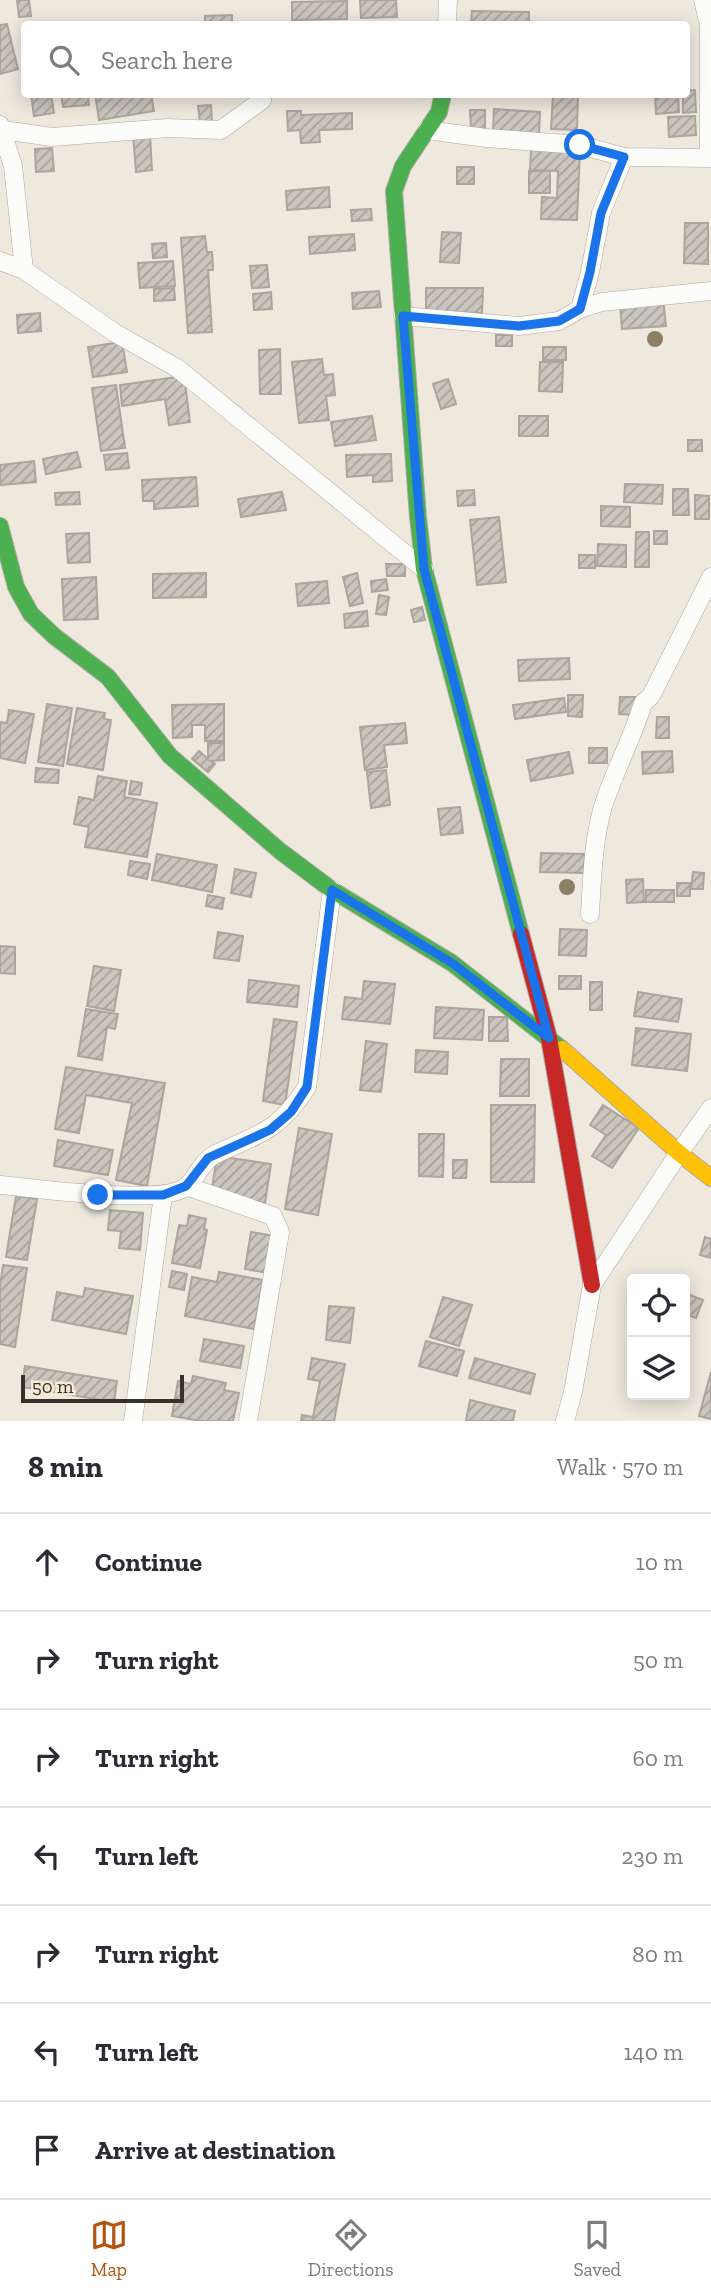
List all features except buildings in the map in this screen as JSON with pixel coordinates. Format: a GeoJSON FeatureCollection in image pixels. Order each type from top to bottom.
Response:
{"type":"FeatureCollection","features":[{"type":"Feature","properties":{"kind":"street"},"geometry":{"type":"LineString","coordinates":[[447,21],[448,0]]}},
{"type":"Feature","properties":{"kind":"street"},"geometry":{"type":"LineString","coordinates":[[428,130],[486,138],[580,145],[624,157],[710,158],[709,25],[703,0]]}},
{"type":"Feature","properties":{"kind":"street"},"geometry":{"type":"LineString","coordinates":[[24,270],[13,166],[1,127],[52,136],[168,128],[221,130],[262,98]]}},
{"type":"Feature","properties":{"kind":"street"},"geometry":{"type":"LineString","coordinates":[[442,98],[439,112],[403,166],[394,191],[424,569],[549,1038],[592,1285],[573,1392],[565,1421]]}},
{"type":"Feature","properties":{"kind":"street"},"geometry":{"type":"LineString","coordinates":[[580,309],[601,213],[624,157]]}},
{"type":"Feature","properties":{"kind":"street"},"geometry":{"type":"LineString","coordinates":[[0,261],[24,270],[115,333],[177,368],[424,569]]}},
{"type":"Feature","properties":{"kind":"street"},"geometry":{"type":"LineString","coordinates":[[403,316],[519,326],[559,321],[580,309],[602,302],[711,291]]}},
{"type":"Feature","properties":{"kind":"street"},"geometry":{"type":"LineString","coordinates":[[0,526],[16,587],[32,614],[54,636],[108,677],[170,756],[280,851],[332,890],[452,963],[549,1038],[711,1178]]}},
{"type":"Feature","properties":{"kind":"street"},"geometry":{"type":"LineString","coordinates":[[590,914],[592,879],[602,813],[615,774],[643,703],[651,696],[711,577]]}},
{"type":"Feature","properties":{"kind":"street"},"geometry":{"type":"LineString","coordinates":[[0,1185],[98,1195],[163,1195],[186,1186],[208,1158],[270,1130],[291,1112],[307,1087],[332,890]]}},
{"type":"Feature","properties":{"kind":"street"},"geometry":{"type":"LineString","coordinates":[[592,1285],[711,1108]]}},
{"type":"Feature","properties":{"kind":"street"},"geometry":{"type":"LineString","coordinates":[[186,1186],[273,1216],[280,1232],[248,1421]]}},
{"type":"Feature","properties":{"kind":"street"},"geometry":{"type":"LineString","coordinates":[[133,1421],[163,1195]]}},
{"type":"Feature","properties":{"kind":"traffic: fast"},"geometry":{"type":"LineString","coordinates":[[442,98],[439,112],[403,166],[394,191],[418,517],[424,569],[521,934]]}},
{"type":"Feature","properties":{"kind":"traffic: fast"},"geometry":{"type":"LineString","coordinates":[[0,526],[16,587],[31,614],[54,636],[108,677],[170,756],[280,851],[332,890],[452,963],[562,1049]]}},
{"type":"Feature","properties":{"kind":"traffic: slow"},"geometry":{"type":"LineString","coordinates":[[562,1049],[711,1178]]}},
{"type":"Feature","properties":{"kind":"traffic: jam"},"geometry":{"type":"LineString","coordinates":[[521,934],[549,1038],[592,1285]]}},
{"type":"Feature","properties":{"kind":"route"},"geometry":{"type":"LineString","coordinates":[[98,1195],[163,1195],[176,1191],[186,1186],[208,1158],[270,1130],[291,1112],[307,1087],[332,890],[452,963],[549,1038],[424,569],[403,316],[519,326],[559,321],[580,309],[601,213],[624,157],[580,145]]}}]}
